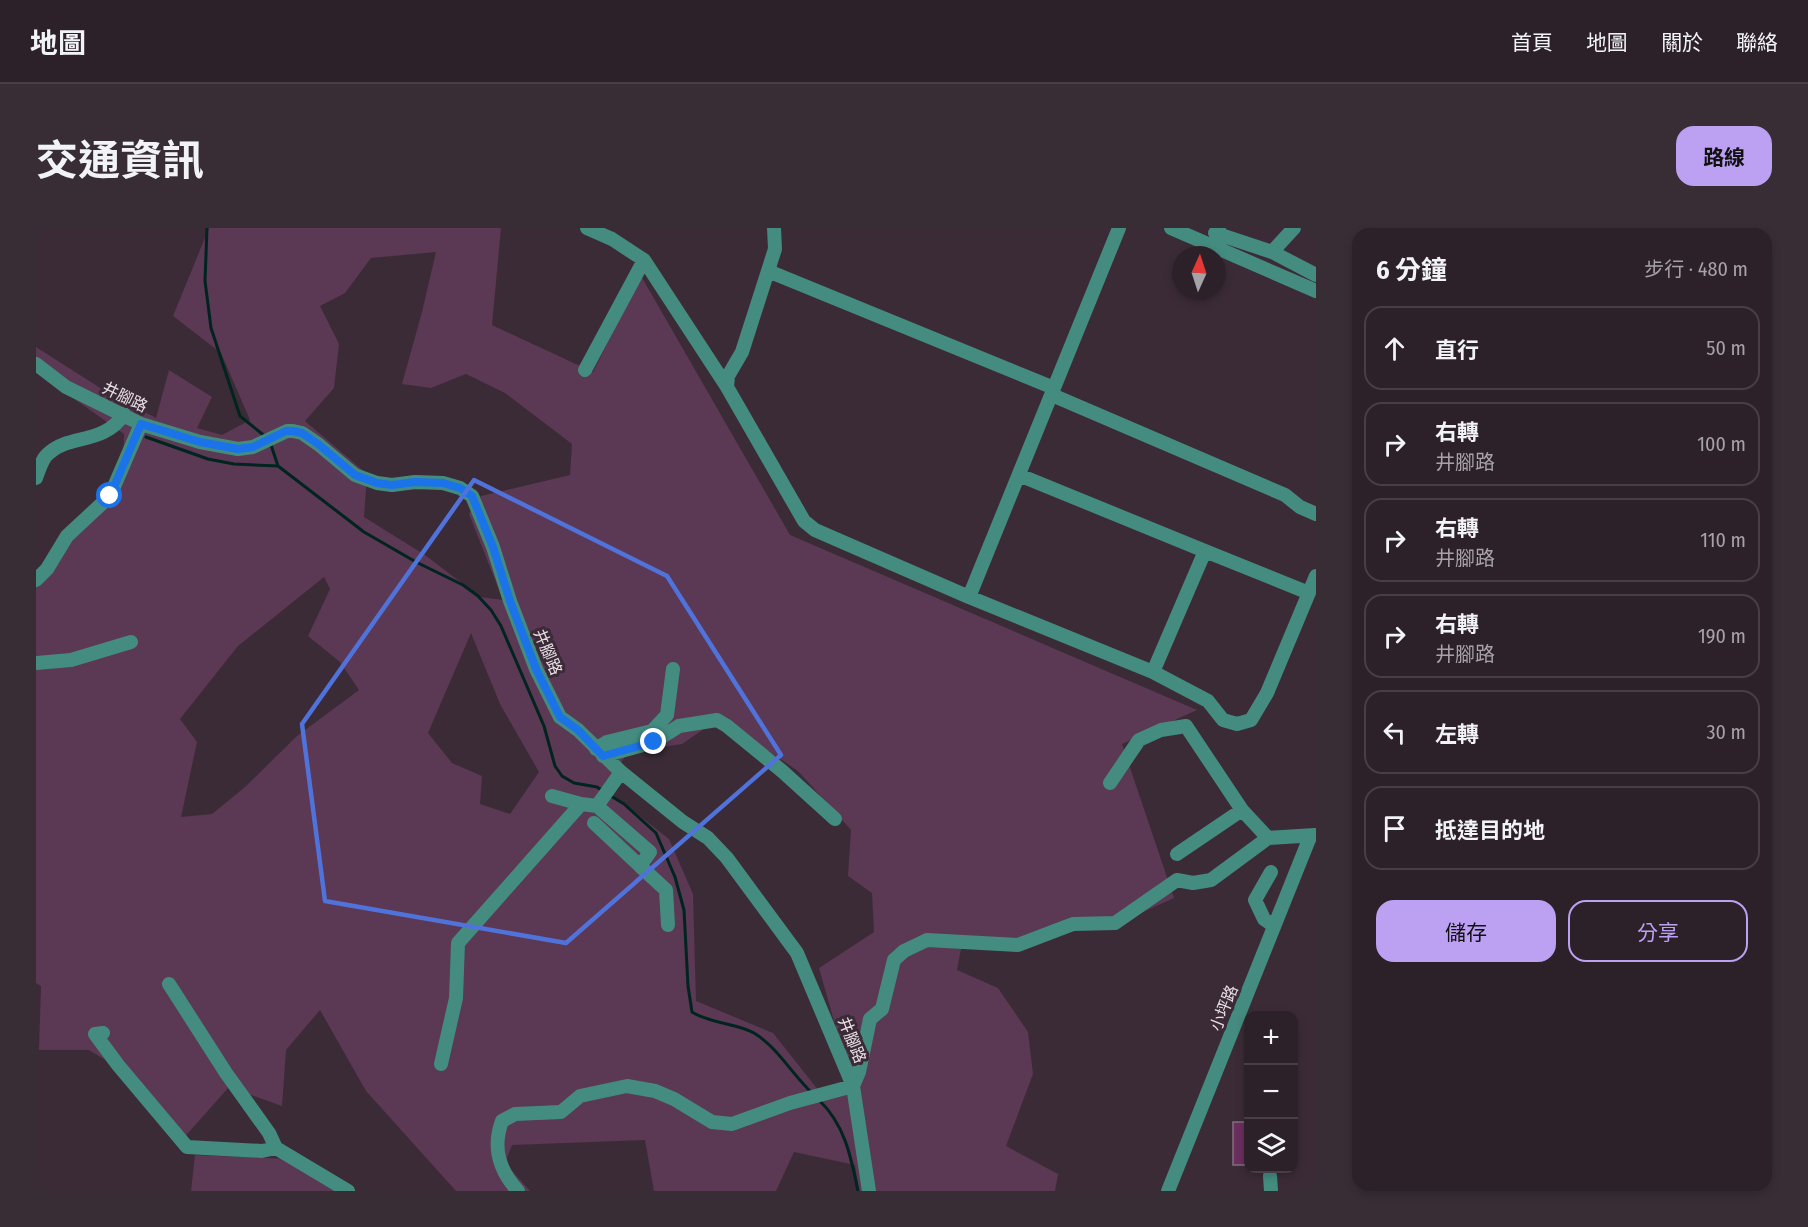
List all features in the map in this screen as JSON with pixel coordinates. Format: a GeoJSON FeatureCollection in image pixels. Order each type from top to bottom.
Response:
{"type":"FeatureCollection","features":[{"type":"Feature","properties":{"kind":"street"},"geometry":{"type":"LineString","coordinates":[[587,228],[612,239],[644,260],[727,387],[804,521],[815,530],[969,597],[1153,672],[1208,701],[1223,720],[1237,724],[1251,720],[1266,693],[1316,576]]}},
{"type":"Feature","properties":{"kind":"street"},"geometry":{"type":"LineString","coordinates":[[727,387],[728,376],[742,352],[776,249],[774,228]]}},
{"type":"Feature","properties":{"kind":"street"},"geometry":{"type":"LineString","coordinates":[[969,597],[1119,228]]}},
{"type":"Feature","properties":{"kind":"street"},"geometry":{"type":"LineString","coordinates":[[1171,228],[1316,291]]}},
{"type":"Feature","properties":{"kind":"street"},"geometry":{"type":"LineString","coordinates":[[1272,252],[1294,228]]}},
{"type":"Feature","properties":{"kind":"street"},"geometry":{"type":"LineString","coordinates":[[1217,231],[1272,252],[1316,274]]}},
{"type":"Feature","properties":{"kind":"street"},"geometry":{"type":"LineString","coordinates":[[585,370],[644,260]]}},
{"type":"Feature","properties":{"kind":"street"},"geometry":{"type":"LineString","coordinates":[[768,271],[1053,392],[1285,495],[1300,507],[1316,514]]}},
{"type":"Feature","properties":{"kind":"street","name":"井腳路"},"geometry":{"type":"LineString","coordinates":[[36,364],[66,387],[139,428],[238,449],[253,447],[286,431],[302,433],[355,475],[377,483],[392,485],[415,482],[443,483],[460,488],[472,496],[493,547],[510,601],[536,669],[560,717],[578,730],[621,772],[683,822],[708,838],[727,858],[797,953],[853,1086],[869,1191]]}},
{"type":"Feature","properties":{"kind":"street"},"geometry":{"type":"LineString","coordinates":[[36,478],[41,455],[61,445],[91,438],[121,419]]}},
{"type":"Feature","properties":{"kind":"street"},"geometry":{"type":"LineString","coordinates":[[36,580],[47,569],[68,536],[110,496],[139,428]]}},
{"type":"Feature","properties":{"kind":"street"},"geometry":{"type":"LineString","coordinates":[[1019,475],[1309,593]]}},
{"type":"Feature","properties":{"kind":"street"},"geometry":{"type":"LineString","coordinates":[[1153,672],[1205,551]]}},
{"type":"Feature","properties":{"kind":"street"},"geometry":{"type":"LineString","coordinates":[[36,663],[70,660],[131,642]]}},
{"type":"Feature","properties":{"kind":"street"},"geometry":{"type":"LineString","coordinates":[[599,753],[607,742],[652,731],[667,715],[673,669]]}},
{"type":"Feature","properties":{"kind":"street"},"geometry":{"type":"LineString","coordinates":[[599,753],[654,742],[679,726],[717,720],[782,771],[835,819]]}},
{"type":"Feature","properties":{"kind":"street"},"geometry":{"type":"LineString","coordinates":[[518,1191],[508,1181],[500,1167],[497,1151],[498,1133],[502,1121],[515,1114],[561,1112],[580,1095],[627,1086],[655,1091],[674,1099],[712,1122],[732,1124],[790,1103],[853,1086],[860,1072],[870,1019],[882,1010],[894,960],[904,951],[927,940],[1018,945],[1073,924],[1115,923],[1177,880],[1194,883],[1211,880],[1268,838],[1242,810],[1186,726],[1161,730],[1139,740],[1110,783]]}},
{"type":"Feature","properties":{"kind":"street"},"geometry":{"type":"LineString","coordinates":[[597,806],[621,772]]}},
{"type":"Feature","properties":{"kind":"street"},"geometry":{"type":"LineString","coordinates":[[552,796],[597,806],[650,852],[640,866]]}},
{"type":"Feature","properties":{"kind":"street"},"geometry":{"type":"LineString","coordinates":[[441,1064],[456,998],[458,942],[581,804]]}},
{"type":"Feature","properties":{"kind":"street"},"geometry":{"type":"LineString","coordinates":[[1177,854],[1242,810]]}},
{"type":"Feature","properties":{"kind":"street"},"geometry":{"type":"LineString","coordinates":[[594,823],[666,890],[668,925]]}},
{"type":"Feature","properties":{"kind":"street","name":"小坪路"},"geometry":{"type":"LineString","coordinates":[[1168,1191],[1275,926],[1314,836],[1268,838]]}},
{"type":"Feature","properties":{"kind":"street"},"geometry":{"type":"LineString","coordinates":[[1271,872],[1255,900],[1264,919],[1275,926]]}},
{"type":"Feature","properties":{"kind":"street"},"geometry":{"type":"LineString","coordinates":[[170,984],[226,1073],[269,1133],[276,1148],[348,1191]]}},
{"type":"Feature","properties":{"kind":"street"},"geometry":{"type":"LineString","coordinates":[[104,1033],[96,1034],[118,1065],[187,1147],[262,1151],[276,1148]]}},
{"type":"Feature","properties":{"kind":"street"},"geometry":{"type":"LineString","coordinates":[[1270,1176],[1271,1191]]}},
{"type":"Feature","properties":{"kind":"highlighted area"},"geometry":{"type":"Polygon","coordinates":[[[474,480],[667,576],[781,755],[566,943],[325,901],[302,724],[474,480]]]}},
{"type":"Feature","properties":{"kind":"shaded area"},"geometry":{"type":"Polygon","coordinates":[[[209,228],[501,228],[492,325],[593,372],[641,276],[790,535],[1197,710],[1122,744],[1174,898],[1132,917],[1075,926],[1029,943],[962,944],[957,970],[998,988],[1028,1032],[1033,1074],[1006,1146],[1058,1174],[1055,1191],[859,1191],[855,1165],[794,1152],[776,1191],[654,1191],[645,1140],[512,1145],[505,1163],[530,1191],[456,1191],[366,1091],[320,1010],[286,1050],[282,1106],[229,1087],[181,1141],[133,1077],[89,1050],[39,1050],[41,986],[36,983],[36,575],[86,515],[123,482],[124,434],[36,372],[36,347],[105,391],[156,418],[169,370],[212,397],[197,428],[222,435],[250,420],[221,353],[173,316],[209,228]],[[436,252],[371,258],[345,293],[320,306],[339,344],[334,388],[305,421],[367,474],[364,517],[425,555],[480,597],[503,600],[469,514],[481,496],[570,475],[572,444],[505,393],[466,374],[431,388],[402,384],[436,252]],[[324,577],[238,646],[180,719],[197,742],[181,817],[212,814],[245,787],[297,736],[359,690],[340,662],[308,636],[330,589],[324,577]],[[471,633],[428,733],[452,763],[482,776],[480,804],[510,814],[539,772],[500,704],[471,633]],[[720,718],[682,744],[628,752],[604,788],[669,839],[693,894],[696,1001],[773,1033],[823,1096],[853,1088],[819,968],[874,932],[872,893],[848,876],[851,830],[798,771],[720,718]]]}},
{"type":"Feature","properties":{"kind":"shaded area"},"geometry":{"type":"Polygon","coordinates":[[[195,1155],[291,1159],[347,1191],[191,1191],[195,1155]]]}},
{"type":"Feature","properties":{"kind":"building"},"geometry":{"type":"Polygon","coordinates":[[[1233,1122],[1244,1122],[1244,1165],[1233,1165],[1233,1122]]]}},
{"type":"Feature","properties":{"kind":"waterway"},"geometry":{"type":"LineString","coordinates":[[207,228],[205,281],[211,328],[240,416],[266,437]]}},
{"type":"Feature","properties":{"kind":"waterway"},"geometry":{"type":"LineString","coordinates":[[146,437],[208,459],[234,464],[278,466]]}},
{"type":"Feature","properties":{"kind":"waterway"},"geometry":{"type":"LineString","coordinates":[[271,445],[278,466],[364,532],[416,562],[463,585],[478,596],[501,626],[544,726],[555,766],[562,776],[574,783],[597,787],[603,791]]}},
{"type":"Feature","properties":{"kind":"waterway"},"geometry":{"type":"LineString","coordinates":[[611,796],[624,804],[656,833],[675,877],[684,910],[688,986],[692,1012],[707,1019],[754,1033],[777,1053],[812,1093]]}},
{"type":"Feature","properties":{"kind":"waterway"},"geometry":{"type":"LineString","coordinates":[[819,1100],[835,1120],[846,1142],[858,1191]]}},
{"type":"Feature","properties":{"kind":"route"},"geometry":{"type":"LineString","coordinates":[[110,496],[141,424],[200,442],[238,449],[253,447],[286,431],[293,431],[302,433],[318,444],[355,475],[377,483],[392,485],[415,482],[443,483],[460,488],[472,496],[493,547],[510,601],[536,669],[560,717],[578,730],[603,756],[654,742]]}}]}
